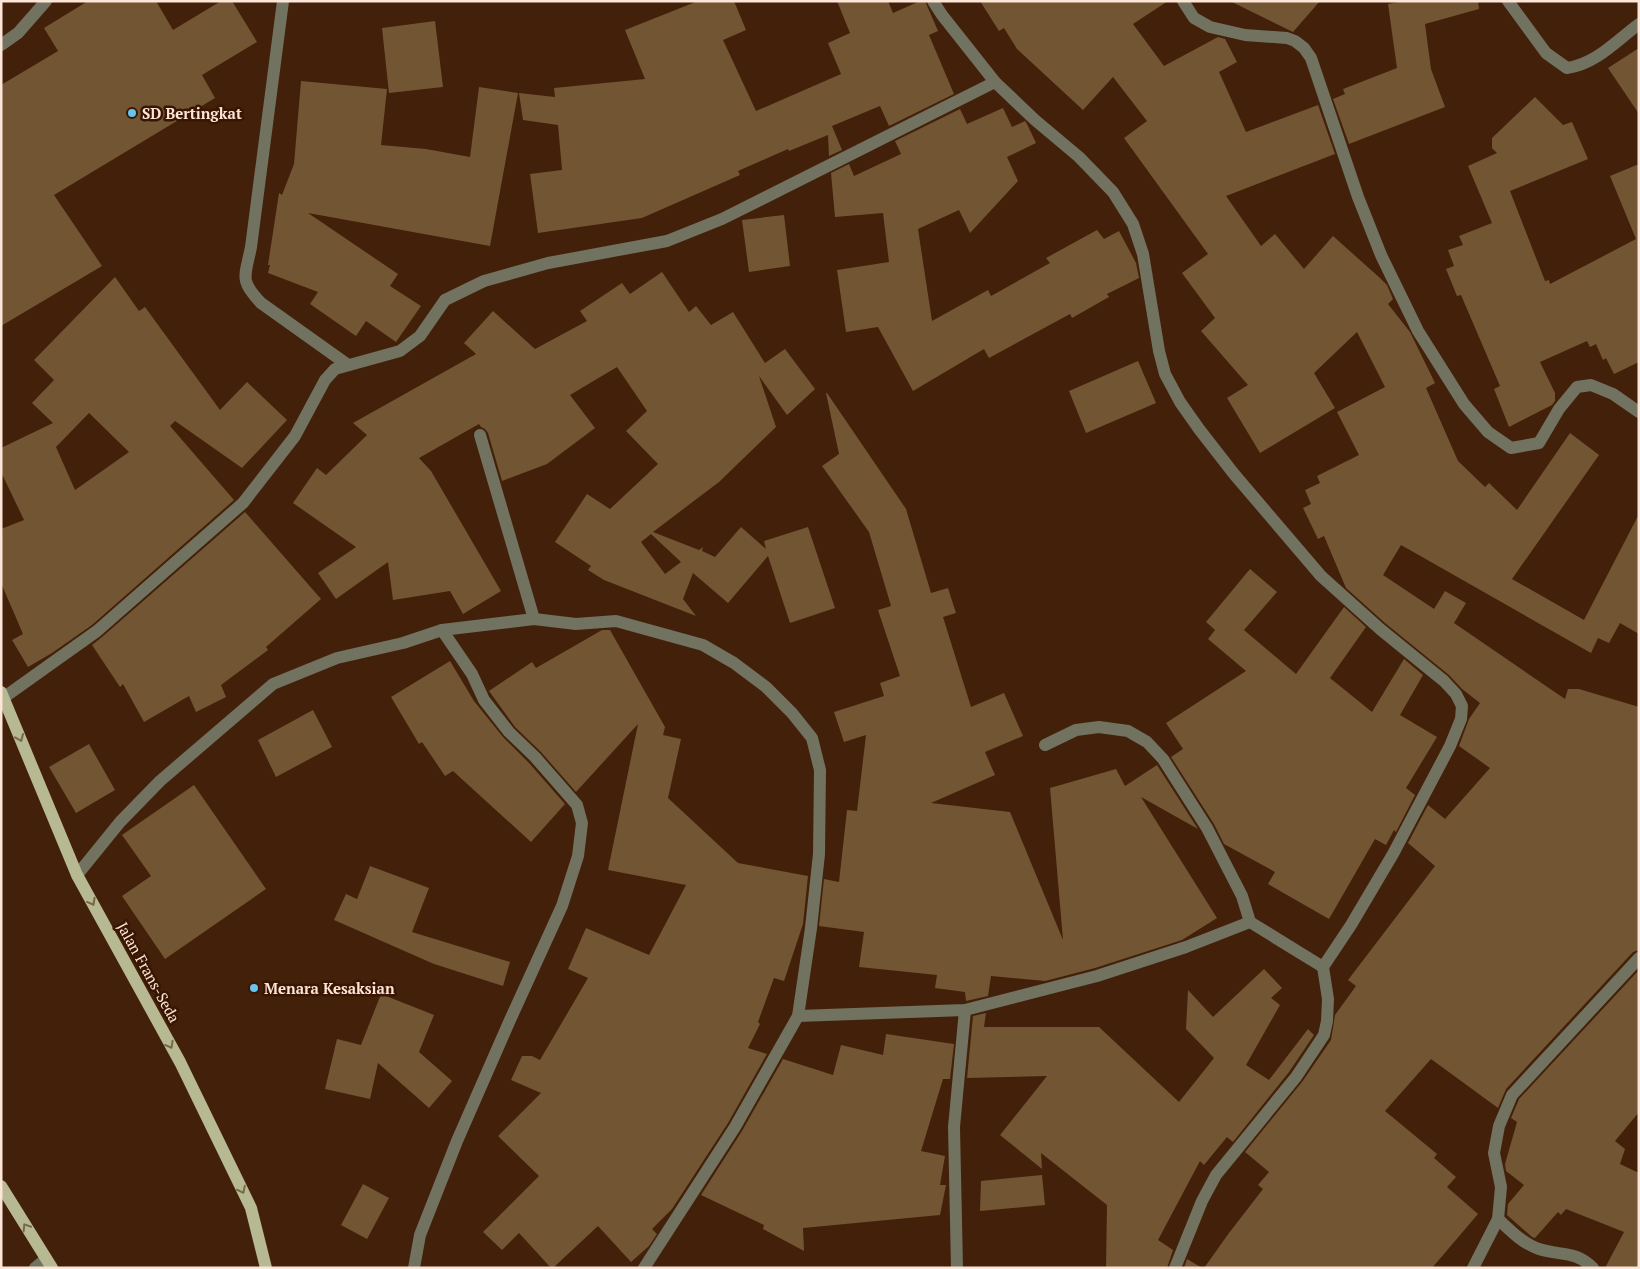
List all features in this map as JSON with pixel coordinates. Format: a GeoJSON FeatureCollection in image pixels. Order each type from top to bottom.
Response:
{"type":"FeatureCollection","features":[{"type":"Feature","properties":{"kind":"main road","name":"Jalan Frans-Seda"},"geometry":{"type":"LineString","coordinates":[[2,695],[77,875],[180,1062],[251,1208],[266,1268]]}},
{"type":"Feature","properties":{"kind":"main road"},"geometry":{"type":"LineString","coordinates":[[1,1186],[49,1264]]}},
{"type":"Feature","properties":{"kind":"street"},"geometry":{"type":"LineString","coordinates":[[1,45],[18,32],[46,1]]}},
{"type":"Feature","properties":{"kind":"street"},"geometry":{"type":"LineString","coordinates":[[283,1],[251,247],[244,282],[249,292],[261,304],[348,365]]}},
{"type":"Feature","properties":{"kind":"street"},"geometry":{"type":"LineString","coordinates":[[933,1],[995,82],[1035,120],[1079,157],[1113,192],[1133,224],[1143,254],[1159,351],[1165,374],[1180,402],[1199,429],[1234,474],[1321,576],[1380,629],[1444,682],[1456,694],[1462,706],[1461,719],[1446,754],[1393,854],[1351,925],[1323,967],[1328,999],[1324,1035],[1296,1077],[1216,1175],[1202,1202],[1175,1268]]}},
{"type":"Feature","properties":{"kind":"street"},"geometry":{"type":"LineString","coordinates":[[1183,1],[1194,18],[1210,27],[1246,35],[1288,38],[1304,48],[1311,58],[1358,197],[1381,255],[1418,331],[1464,404],[1488,432],[1511,448],[1539,443],[1559,409],[1577,387],[1591,385],[1613,394],[1639,412]]}},
{"type":"Feature","properties":{"kind":"street"},"geometry":{"type":"LineString","coordinates":[[1508,1],[1546,53],[1567,68],[1581,66],[1597,57],[1639,24]]}},
{"type":"Feature","properties":{"kind":"street"},"geometry":{"type":"LineString","coordinates":[[2,695],[97,631],[243,502],[295,436],[325,380],[335,370],[400,351],[420,336],[446,300],[484,281],[548,263],[667,241],[722,219],[995,82]]}},
{"type":"Feature","properties":{"kind":"street"},"geometry":{"type":"LineString","coordinates":[[480,435],[534,620]]}},
{"type":"Feature","properties":{"kind":"street"},"geometry":{"type":"LineString","coordinates":[[77,875],[120,822],[160,780],[272,684],[337,658],[403,643],[442,630],[534,620],[576,624],[616,621],[703,645],[734,664],[766,687],[792,713],[812,738],[820,770],[818,854],[811,928],[798,1016],[735,1127],[644,1268]]}},
{"type":"Feature","properties":{"kind":"street"},"geometry":{"type":"LineString","coordinates":[[414,1268],[420,1235],[457,1141],[562,906],[578,856],[582,824],[576,805],[535,757],[509,732],[484,700],[472,674],[442,630]]}},
{"type":"Feature","properties":{"kind":"street"},"geometry":{"type":"LineString","coordinates":[[1045,745],[1076,730],[1099,727],[1128,731],[1146,742],[1163,759],[1207,828],[1242,896],[1250,922],[1323,967]]}},
{"type":"Feature","properties":{"kind":"street"},"geometry":{"type":"LineString","coordinates":[[798,1016],[965,1010],[1096,976],[1186,947],[1250,922]]}},
{"type":"Feature","properties":{"kind":"street"},"geometry":{"type":"LineString","coordinates":[[1473,1268],[1498,1219],[1501,1187],[1494,1153],[1499,1126],[1512,1095],[1639,958]]}},
{"type":"Feature","properties":{"kind":"street"},"geometry":{"type":"LineString","coordinates":[[958,1268],[954,1127],[965,1010]]}},
{"type":"Feature","properties":{"kind":"street"},"geometry":{"type":"LineString","coordinates":[[1498,1219],[1528,1244],[1538,1249],[1564,1252],[1575,1256],[1587,1262],[1593,1268]]}},
{"type":"Feature","properties":{"kind":"street"},"geometry":{"type":"LineString","coordinates":[[35,1268],[49,1264]]}},
{"type":"Feature","properties":{"kind":"building"},"geometry":{"type":"Polygon","coordinates":[[[88,1],[156,1],[173,30],[221,1],[232,1],[257,42],[202,75],[215,98],[54,195],[102,266],[1,326],[1,85],[58,51],[44,28],[88,1]]]}},
{"type":"Feature","properties":{"kind":"building"},"geometry":{"type":"Polygon","coordinates":[[[698,1],[734,1],[746,30],[723,40],[756,111],[841,74],[828,43],[850,33],[837,1],[888,1],[893,13],[920,1],[925,1],[938,31],[929,35],[954,94],[889,126],[880,106],[832,126],[842,150],[829,156],[828,135],[789,151],[788,149],[738,171],[740,175],[642,218],[538,233],[530,174],[562,170],[558,125],[523,120],[519,93],[555,97],[554,88],[645,79],[625,30],[698,1]]]}},
{"type":"Feature","properties":{"kind":"building"},"geometry":{"type":"Polygon","coordinates":[[[980,1],[1168,1],[1133,24],[1164,66],[1218,37],[1225,39],[1237,62],[1219,72],[1246,132],[1318,105],[1335,154],[1226,196],[1261,246],[1275,234],[1304,269],[1333,236],[1387,285],[1393,299],[1388,304],[1410,332],[1435,383],[1426,388],[1458,461],[1485,487],[1489,483],[1517,510],[1570,433],[1599,455],[1512,579],[1584,620],[1639,514],[1639,634],[1620,623],[1609,643],[1598,638],[1591,653],[1401,545],[1383,575],[1434,609],[1445,591],[1466,603],[1454,623],[1565,699],[1568,689],[1579,689],[1639,707],[1639,950],[1633,952],[1506,1089],[1498,1108],[1431,1059],[1385,1111],[1437,1154],[1434,1158],[1456,1177],[1447,1187],[1478,1214],[1432,1268],[1204,1268],[1263,1189],[1258,1185],[1269,1172],[1245,1152],[1302,1082],[1331,1040],[1335,1015],[1356,986],[1348,980],[1435,866],[1408,843],[1428,805],[1445,819],[1490,768],[1459,746],[1469,719],[1480,703],[1346,588],[1324,536],[1318,539],[1303,508],[1311,504],[1305,490],[1320,483],[1317,476],[1359,455],[1337,412],[1385,387],[1357,332],[1314,373],[1335,408],[1260,453],[1227,398],[1248,385],[1201,331],[1215,318],[1182,273],[1208,254],[1124,138],[1147,121],[1113,77],[1083,110],[1017,49],[1004,28],[999,31],[980,1]]]}},
{"type":"Feature","properties":{"kind":"building"},"geometry":{"type":"Polygon","coordinates":[[[1230,1],[1320,1],[1293,32],[1230,1]]]}},
{"type":"Feature","properties":{"kind":"building"},"geometry":{"type":"Polygon","coordinates":[[[1404,1],[1478,1],[1479,9],[1425,24],[1431,69],[1445,107],[1349,144],[1333,99],[1345,94],[1343,89],[1397,68],[1388,4],[1404,1]]]}},
{"type":"Feature","properties":{"kind":"building"},"geometry":{"type":"Polygon","coordinates":[[[435,21],[443,87],[389,93],[382,28],[435,21]]]}},
{"type":"Feature","properties":{"kind":"building"},"geometry":{"type":"Polygon","coordinates":[[[1639,48],[1639,114],[1608,68],[1639,48]]]}},
{"type":"Feature","properties":{"kind":"building"},"geometry":{"type":"Polygon","coordinates":[[[301,81],[387,89],[381,145],[426,149],[470,157],[479,87],[518,93],[490,246],[308,213],[398,274],[390,286],[421,306],[396,342],[366,321],[356,336],[310,304],[318,292],[268,273],[279,193],[282,195],[294,164],[301,81]]]}},
{"type":"Feature","properties":{"kind":"building"},"geometry":{"type":"Polygon","coordinates":[[[1535,97],[1563,125],[1572,122],[1588,159],[1510,191],[1545,281],[1549,280],[1550,284],[1636,239],[1610,176],[1639,164],[1639,362],[1614,374],[1606,358],[1603,360],[1596,344],[1590,347],[1587,341],[1540,362],[1555,393],[1555,401],[1552,405],[1509,427],[1494,389],[1500,386],[1461,295],[1457,296],[1446,269],[1454,266],[1448,250],[1463,245],[1459,236],[1492,223],[1468,166],[1497,153],[1492,148],[1492,138],[1535,97]]]}},
{"type":"Feature","properties":{"kind":"building"},"geometry":{"type":"Polygon","coordinates":[[[1003,108],[1012,127],[1025,121],[1036,143],[1007,157],[1018,181],[970,233],[959,210],[918,229],[932,321],[988,290],[991,296],[1050,263],[1046,258],[1097,230],[1104,239],[1119,231],[1136,263],[1139,278],[1107,294],[1109,297],[1072,318],[1070,314],[989,358],[984,349],[913,391],[878,327],[846,332],[837,270],[889,262],[883,213],[835,217],[831,173],[849,164],[854,176],[901,154],[895,141],[960,109],[967,124],[1003,108]]]}},
{"type":"Feature","properties":{"kind":"building"},"geometry":{"type":"Polygon","coordinates":[[[784,215],[790,266],[749,272],[742,220],[784,215]]]}},
{"type":"Feature","properties":{"kind":"building"},"geometry":{"type":"Polygon","coordinates":[[[662,272],[689,312],[696,306],[711,325],[733,312],[765,363],[785,349],[815,389],[787,415],[759,376],[776,427],[719,482],[653,532],[699,550],[703,547],[702,551],[715,557],[741,527],[766,549],[764,541],[808,527],[835,608],[790,623],[768,556],[728,603],[693,573],[683,599],[696,616],[604,580],[588,570],[591,566],[555,542],[587,494],[610,509],[658,464],[626,431],[647,411],[617,367],[570,395],[595,428],[547,464],[502,481],[488,433],[479,424],[419,458],[431,471],[501,591],[463,614],[450,591],[393,600],[388,562],[336,599],[318,573],[356,547],[293,503],[317,468],[326,475],[367,435],[353,423],[476,354],[464,343],[493,311],[535,349],[587,321],[580,311],[622,283],[630,294],[662,272]],[[651,534],[641,542],[665,574],[681,562],[651,534]]]}},
{"type":"Feature","properties":{"kind":"building"},"geometry":{"type":"Polygon","coordinates":[[[115,277],[139,311],[145,307],[220,410],[247,382],[287,420],[242,468],[175,421],[170,426],[234,500],[92,625],[28,667],[12,640],[23,634],[1,583],[1,529],[24,520],[1,472],[1,448],[53,423],[32,403],[54,380],[34,360],[115,277]],[[89,413],[56,447],[75,490],[129,452],[89,413]]]}},
{"type":"Feature","properties":{"kind":"building"},"geometry":{"type":"Polygon","coordinates":[[[1138,361],[1156,403],[1086,433],[1069,391],[1138,361]]]}},
{"type":"Feature","properties":{"kind":"building"},"geometry":{"type":"Polygon","coordinates":[[[826,393],[906,509],[931,593],[948,588],[956,613],[943,617],[971,707],[1004,693],[1023,736],[985,752],[995,775],[931,803],[1010,812],[1063,940],[1050,788],[1116,769],[1125,786],[1157,765],[1198,829],[1141,797],[1217,918],[1182,940],[1095,968],[1045,981],[991,976],[988,996],[966,1001],[965,992],[935,988],[937,975],[859,967],[864,932],[819,926],[824,879],[839,882],[847,810],[857,811],[866,735],[844,742],[834,712],[884,696],[880,683],[900,676],[878,610],[891,606],[869,532],[822,466],[839,454],[826,393]]]}},
{"type":"Feature","properties":{"kind":"building"},"geometry":{"type":"Polygon","coordinates":[[[245,512],[321,599],[266,647],[268,650],[221,685],[226,697],[196,712],[189,696],[144,722],[123,684],[120,687],[92,645],[245,512]]]}},
{"type":"Feature","properties":{"kind":"building"},"geometry":{"type":"Polygon","coordinates":[[[1250,569],[1277,592],[1244,630],[1296,674],[1344,607],[1366,627],[1330,678],[1372,712],[1404,659],[1423,675],[1400,715],[1437,737],[1406,788],[1415,795],[1396,832],[1394,830],[1386,845],[1375,839],[1329,919],[1268,884],[1275,872],[1224,844],[1214,824],[1171,757],[1183,749],[1166,723],[1246,671],[1208,639],[1215,630],[1206,622],[1250,569]]]}},
{"type":"Feature","properties":{"kind":"building"},"geometry":{"type":"Polygon","coordinates":[[[602,630],[610,630],[665,727],[663,735],[681,739],[668,798],[738,863],[808,876],[803,924],[784,981],[774,978],[758,1022],[760,1024],[748,1048],[767,1054],[728,1123],[672,1209],[652,1229],[657,1234],[649,1246],[631,1262],[598,1226],[551,1268],[519,1233],[502,1250],[483,1232],[539,1176],[498,1136],[541,1093],[511,1080],[522,1056],[532,1056],[540,1060],[588,978],[568,969],[586,928],[649,955],[686,885],[608,870],[638,724],[576,792],[541,752],[515,727],[489,691],[532,662],[536,668],[602,630]]]}},
{"type":"Feature","properties":{"kind":"building"},"geometry":{"type":"Polygon","coordinates":[[[450,661],[474,701],[503,737],[565,804],[531,842],[453,771],[445,776],[422,742],[419,744],[391,697],[450,661]]]}},
{"type":"Feature","properties":{"kind":"building"},"geometry":{"type":"Polygon","coordinates":[[[313,710],[332,747],[276,777],[258,740],[313,710]]]}},
{"type":"Feature","properties":{"kind":"building"},"geometry":{"type":"Polygon","coordinates":[[[89,744],[115,790],[76,813],[49,767],[89,744]]]}},
{"type":"Feature","properties":{"kind":"building"},"geometry":{"type":"Polygon","coordinates":[[[194,785],[266,889],[165,959],[122,896],[151,876],[122,835],[194,785]]]}},
{"type":"Feature","properties":{"kind":"building"},"geometry":{"type":"Polygon","coordinates":[[[370,866],[429,888],[412,932],[510,962],[503,986],[434,964],[334,920],[346,894],[357,899],[370,866]]]}},
{"type":"Feature","properties":{"kind":"building"},"geometry":{"type":"Polygon","coordinates":[[[1264,969],[1282,988],[1271,998],[1280,1005],[1246,1065],[1269,1080],[1308,1029],[1314,1035],[1289,1072],[1233,1142],[1227,1137],[1204,1165],[1200,1161],[1158,1240],[1173,1250],[1167,1268],[1106,1268],[1107,1205],[1041,1153],[1042,1169],[1000,1135],[1047,1076],[967,1078],[973,1016],[986,1013],[984,1027],[1099,1027],[1179,1102],[1214,1058],[1186,1029],[1188,990],[1213,1017],[1264,969]]]}},
{"type":"Feature","properties":{"kind":"building"},"geometry":{"type":"Polygon","coordinates":[[[1639,970],[1639,1112],[1615,1141],[1625,1149],[1620,1164],[1639,1173],[1639,1268],[1605,1268],[1624,1232],[1566,1209],[1561,1215],[1558,1212],[1535,1238],[1532,1237],[1507,1215],[1508,1204],[1524,1185],[1506,1171],[1505,1164],[1517,1122],[1511,1118],[1519,1099],[1639,970]]]}},
{"type":"Feature","properties":{"kind":"building"},"geometry":{"type":"Polygon","coordinates":[[[381,994],[434,1015],[419,1052],[452,1081],[429,1108],[378,1063],[370,1099],[325,1089],[337,1039],[361,1045],[381,994]]]}},
{"type":"Feature","properties":{"kind":"building"},"geometry":{"type":"Polygon","coordinates":[[[886,1034],[954,1044],[950,1079],[943,1079],[921,1151],[945,1156],[940,1185],[946,1185],[940,1215],[803,1228],[804,1251],[763,1229],[764,1225],[701,1195],[742,1131],[783,1059],[833,1075],[841,1045],[883,1055],[886,1034]]]}},
{"type":"Feature","properties":{"kind":"building"},"geometry":{"type":"Polygon","coordinates":[[[1042,1175],[1045,1205],[980,1211],[981,1181],[1042,1175]]]}},
{"type":"Feature","properties":{"kind":"building"},"geometry":{"type":"Polygon","coordinates":[[[363,1184],[389,1198],[367,1239],[341,1225],[363,1184]]]}},
{"type":"Feature","properties":{"kind":"building"},"geometry":{"type":"Polygon","coordinates":[[[1187,1259],[1202,1268],[1184,1268],[1187,1259]]]}},
{"type":"Feature","properties":{"kind":"place","name":"SD Bertingkat"},"geometry":{"type":"Point","coordinates":[132,113]}},
{"type":"Feature","properties":{"kind":"place","name":"Menara Kesaksian"},"geometry":{"type":"Point","coordinates":[254,988]}}]}
